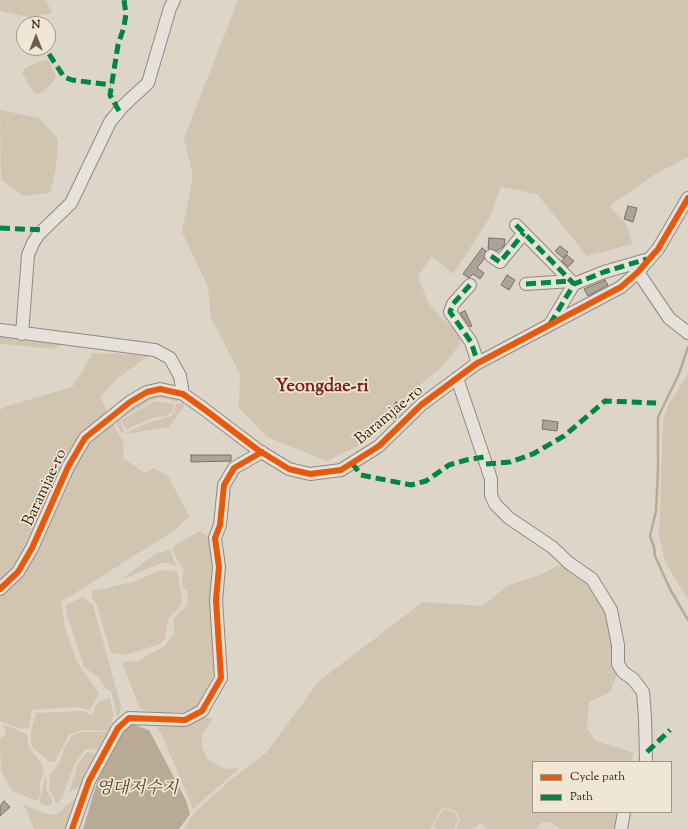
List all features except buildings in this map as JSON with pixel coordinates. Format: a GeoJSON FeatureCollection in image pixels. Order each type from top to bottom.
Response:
{"type":"FeatureCollection","features":[{"type":"Feature","properties":{"kind":"street"},"geometry":{"type":"LineString","coordinates":[[22,334],[28,255],[33,243],[39,234],[71,203],[110,122],[123,106],[148,83],[170,8],[174,0]]}},
{"type":"Feature","properties":{"kind":"street","name":"Baramjae-ro"},"geometry":{"type":"LineString","coordinates":[[0,588],[18,572],[32,548],[68,467],[85,438],[130,402],[147,392],[160,389],[183,394],[262,452],[289,469],[310,474],[341,470],[379,446],[421,405],[478,363],[621,287],[638,272],[658,249],[688,198]]}},
{"type":"Feature","properties":{"kind":"street"},"geometry":{"type":"LineString","coordinates":[[491,256],[500,262],[520,229],[573,282]]}},
{"type":"Feature","properties":{"kind":"street"},"geometry":{"type":"LineString","coordinates":[[526,284],[573,282],[649,259]]}},
{"type":"Feature","properties":{"kind":"street"},"geometry":{"type":"LineString","coordinates":[[638,272],[669,318],[688,333]]}},
{"type":"Feature","properties":{"kind":"street"},"geometry":{"type":"LineString","coordinates":[[549,325],[573,282]]}},
{"type":"Feature","properties":{"kind":"street"},"geometry":{"type":"LineString","coordinates":[[470,285],[453,304],[450,312],[471,342],[478,363]]}},
{"type":"Feature","properties":{"kind":"street"},"geometry":{"type":"LineString","coordinates":[[0,330],[155,350],[170,358],[180,376],[183,394]]}},
{"type":"Feature","properties":{"kind":"street"},"geometry":{"type":"LineString","coordinates":[[457,378],[491,479],[491,495],[496,504],[508,518],[552,547],[569,563],[592,579],[611,610],[618,645],[618,664],[622,672],[633,679],[643,692],[646,717],[646,761]]}},
{"type":"Feature","properties":{"kind":"street"},"geometry":{"type":"LineString","coordinates":[[72,829],[89,781],[118,728],[130,718],[185,720],[202,711],[221,678],[216,600],[219,567],[215,538],[220,525],[224,486],[234,468],[262,452]]}},
{"type":"Feature","properties":{"kind":"street"},"geometry":{"type":"LineString","coordinates":[[621,829],[624,813]]}},
{"type":"Feature","properties":{"kind":"shaded area"},"geometry":{"type":"Polygon","coordinates":[[[0,0],[46,0],[52,13],[24,16],[0,11],[0,0]]]}},
{"type":"Feature","properties":{"kind":"shaded area"},"geometry":{"type":"Polygon","coordinates":[[[238,0],[688,0],[688,157],[655,174],[610,206],[627,226],[632,244],[587,256],[537,194],[501,187],[489,219],[453,274],[432,256],[418,276],[429,305],[463,339],[446,363],[405,398],[358,446],[327,461],[267,437],[239,408],[240,374],[211,318],[208,287],[182,232],[193,176],[184,138],[238,0]]]}},
{"type":"Feature","properties":{"kind":"shaded area"},"geometry":{"type":"Polygon","coordinates":[[[43,60],[49,60],[56,76],[54,81],[44,91],[35,95],[22,73],[25,68],[43,60]]]}},
{"type":"Feature","properties":{"kind":"shaded area"},"geometry":{"type":"Polygon","coordinates":[[[0,110],[39,118],[58,139],[56,168],[50,193],[23,196],[1,180],[0,110]]]}},
{"type":"Feature","properties":{"kind":"shaded area"},"geometry":{"type":"Polygon","coordinates":[[[0,337],[62,344],[53,349],[4,344],[0,345],[0,337]]]}},
{"type":"Feature","properties":{"kind":"shaded area"},"geometry":{"type":"Polygon","coordinates":[[[92,353],[150,355],[118,378],[100,397],[124,444],[123,458],[145,473],[154,468],[168,476],[189,516],[175,530],[61,602],[65,628],[77,662],[99,693],[90,710],[77,707],[32,710],[29,728],[21,729],[0,721],[0,410],[4,407],[72,387],[92,353]]]}},
{"type":"Feature","properties":{"kind":"shaded area"},"geometry":{"type":"Polygon","coordinates":[[[688,374],[688,599],[665,562],[659,536],[663,420],[668,405],[688,374]]]}},
{"type":"Feature","properties":{"kind":"shaded area"},"geometry":{"type":"Polygon","coordinates":[[[166,395],[181,402],[159,398],[152,400],[120,419],[124,432],[121,433],[115,420],[146,398],[166,395]]]}},
{"type":"Feature","properties":{"kind":"shaded area"},"geometry":{"type":"Polygon","coordinates":[[[155,401],[174,404],[173,411],[169,415],[152,418],[126,430],[121,420],[155,401]]]}},
{"type":"Feature","properties":{"kind":"shaded area"},"geometry":{"type":"Polygon","coordinates":[[[184,403],[184,406],[169,427],[125,434],[142,425],[171,416],[174,413],[176,404],[184,403]]]}},
{"type":"Feature","properties":{"kind":"shaded area"},"geometry":{"type":"Polygon","coordinates":[[[200,531],[209,537],[215,569],[211,612],[217,667],[198,705],[190,711],[164,713],[144,711],[139,707],[122,662],[138,661],[165,646],[174,632],[174,618],[188,604],[187,590],[182,588],[183,569],[173,552],[174,546],[200,531]]]}},
{"type":"Feature","properties":{"kind":"shaded area"},"geometry":{"type":"Polygon","coordinates":[[[170,550],[177,567],[168,563],[162,563],[120,580],[157,553],[170,550]]]}},
{"type":"Feature","properties":{"kind":"shaded area"},"geometry":{"type":"Polygon","coordinates":[[[561,564],[589,585],[607,617],[618,672],[610,692],[589,702],[587,728],[596,741],[634,753],[631,761],[532,761],[532,813],[617,813],[614,829],[560,829],[551,822],[541,823],[536,829],[487,829],[482,823],[472,829],[456,829],[460,819],[456,811],[442,808],[430,829],[184,829],[194,813],[234,777],[266,753],[319,681],[423,602],[483,606],[507,586],[540,575],[561,564]]]}},
{"type":"Feature","properties":{"kind":"shaded area"},"geometry":{"type":"Polygon","coordinates":[[[162,570],[177,571],[182,598],[181,605],[168,619],[165,639],[160,644],[125,655],[111,653],[97,605],[92,597],[92,591],[133,582],[162,570]]]}},
{"type":"Feature","properties":{"kind":"shaded area"},"geometry":{"type":"Polygon","coordinates":[[[83,597],[93,605],[121,706],[118,719],[111,692],[105,688],[98,677],[84,667],[68,618],[65,605],[83,597]]]}},
{"type":"Feature","properties":{"kind":"shaded area"},"geometry":{"type":"Polygon","coordinates":[[[110,698],[113,715],[110,731],[82,730],[69,734],[55,762],[50,762],[33,748],[31,743],[31,731],[36,713],[82,711],[92,715],[95,706],[100,701],[110,698]]]}},
{"type":"Feature","properties":{"kind":"shaded area"},"geometry":{"type":"Polygon","coordinates":[[[200,718],[213,718],[202,735],[202,747],[208,760],[226,769],[240,768],[193,809],[162,735],[157,728],[200,718]]]}},
{"type":"Feature","properties":{"kind":"shaded area"},"geometry":{"type":"Polygon","coordinates":[[[3,724],[27,734],[29,747],[41,763],[44,771],[40,782],[40,796],[37,801],[12,791],[1,770],[0,739],[6,734],[3,724]]]}},
{"type":"Feature","properties":{"kind":"shaded area"},"geometry":{"type":"Polygon","coordinates":[[[80,732],[108,732],[105,745],[101,750],[86,749],[75,763],[63,795],[58,803],[56,803],[49,789],[50,775],[59,763],[64,748],[72,736],[80,732]]]}},
{"type":"Feature","properties":{"kind":"shaded area"},"geometry":{"type":"Polygon","coordinates":[[[87,752],[96,753],[82,786],[69,792],[78,764],[87,752]]]}},
{"type":"Feature","properties":{"kind":"shaded area"},"geometry":{"type":"Polygon","coordinates":[[[45,777],[47,782],[46,789],[52,800],[52,804],[48,806],[39,803],[45,777]]]}},
{"type":"Feature","properties":{"kind":"shaded area"},"geometry":{"type":"Polygon","coordinates":[[[80,794],[68,829],[34,829],[24,805],[47,814],[56,815],[80,794]]]}},
{"type":"Feature","properties":{"kind":"shaded area"},"geometry":{"type":"Polygon","coordinates":[[[443,810],[454,812],[458,819],[454,829],[436,829],[434,824],[443,810]]]}},
{"type":"Feature","properties":{"kind":"water","name":"영대저수지"},"geometry":{"type":"Polygon","coordinates":[[[132,724],[149,730],[186,800],[190,814],[179,829],[83,829],[98,779],[122,732],[132,724]]]}},
{"type":"Feature","properties":{"kind":"waterway"},"geometry":{"type":"LineString","coordinates":[[688,347],[679,374],[658,417],[656,511],[650,536],[654,547],[655,556],[670,589],[688,620]]}},
{"type":"Feature","properties":{"kind":"marked path"},"geometry":{"type":"LineString","coordinates":[[119,111],[110,95],[118,45],[124,27],[126,14],[124,0]]}},
{"type":"Feature","properties":{"kind":"marked path"},"geometry":{"type":"LineString","coordinates":[[50,56],[64,77],[72,80],[111,85]]}},
{"type":"Feature","properties":{"kind":"marked path"},"geometry":{"type":"LineString","coordinates":[[516,225],[574,284]]}},
{"type":"Feature","properties":{"kind":"marked path"},"geometry":{"type":"LineString","coordinates":[[0,228],[44,230]]}},
{"type":"Feature","properties":{"kind":"marked path"},"geometry":{"type":"LineString","coordinates":[[491,256],[500,262],[524,233]]}},
{"type":"Feature","properties":{"kind":"marked path"},"geometry":{"type":"LineString","coordinates":[[550,324],[574,284],[604,272],[647,259]]}},
{"type":"Feature","properties":{"kind":"marked path"},"geometry":{"type":"LineString","coordinates":[[526,284],[571,281]]}},
{"type":"Feature","properties":{"kind":"marked path"},"geometry":{"type":"LineString","coordinates":[[470,285],[453,304],[450,312],[471,342],[478,363]]}},
{"type":"Feature","properties":{"kind":"marked path"},"geometry":{"type":"LineString","coordinates":[[486,464],[510,462],[533,454],[564,436],[605,401],[656,403]]}},
{"type":"Feature","properties":{"kind":"marked path"},"geometry":{"type":"LineString","coordinates":[[352,463],[361,475],[411,485],[426,481],[449,465],[484,457]]}},
{"type":"Feature","properties":{"kind":"marked path"},"geometry":{"type":"LineString","coordinates":[[647,752],[670,730]]}},
{"type":"Feature","properties":{"kind":"cycle path"},"geometry":{"type":"LineString","coordinates":[[0,589],[18,572],[32,548],[68,467],[85,438],[130,402],[147,392],[160,389],[183,394],[258,450],[289,469],[310,474],[341,470],[379,446],[421,405],[476,364],[621,287],[638,272],[658,249],[688,198]]}},
{"type":"Feature","properties":{"kind":"cycle path"},"geometry":{"type":"LineString","coordinates":[[72,829],[89,781],[118,728],[129,718],[185,720],[202,711],[221,678],[216,600],[219,567],[215,538],[220,525],[224,485],[234,468],[262,452]]}},
{"type":"Feature","properties":{"kind":"district","name":"Yeongdae-ri"},"geometry":{"type":"Point","coordinates":[322,388]}}]}
